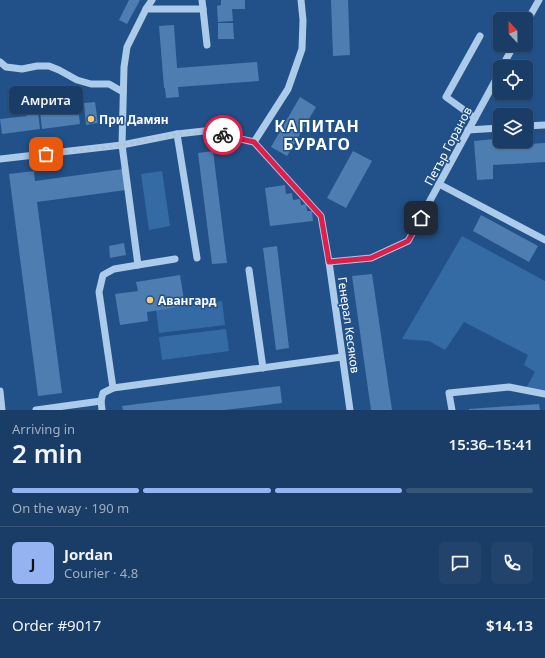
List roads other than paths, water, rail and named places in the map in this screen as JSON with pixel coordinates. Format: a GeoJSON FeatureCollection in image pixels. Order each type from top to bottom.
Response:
{"type":"FeatureCollection","features":[{"type":"Feature","properties":{"kind":"street"},"geometry":{"type":"LineString","coordinates":[[138,265],[122,145],[124,67],[127,47],[152,0]]}},
{"type":"Feature","properties":{"kind":"street"},"geometry":{"type":"LineString","coordinates":[[202,0],[207,45]]}},
{"type":"Feature","properties":{"kind":"street"},"geometry":{"type":"LineString","coordinates":[[0,159],[122,145],[178,134],[204,132],[254,142],[288,89],[302,49],[303,20],[301,0]]}},
{"type":"Feature","properties":{"kind":"street"},"geometry":{"type":"LineString","coordinates":[[532,12],[539,0]]}},
{"type":"Feature","properties":{"kind":"street"},"geometry":{"type":"LineString","coordinates":[[146,9],[203,9]]}},
{"type":"Feature","properties":{"kind":"street"},"geometry":{"type":"LineString","coordinates":[[475,118],[446,97],[480,36]]}},
{"type":"Feature","properties":{"kind":"street"},"geometry":{"type":"LineString","coordinates":[[0,62],[6,67],[22,69],[37,66],[49,66],[77,80],[91,84],[109,84],[123,92]]}},
{"type":"Feature","properties":{"kind":"street","name":"Петър Горанов"},"geometry":{"type":"LineString","coordinates":[[329,262],[371,258],[408,241],[493,85]]}},
{"type":"Feature","properties":{"kind":"street"},"geometry":{"type":"LineString","coordinates":[[533,125],[545,124]]}},
{"type":"Feature","properties":{"kind":"street"},"geometry":{"type":"LineString","coordinates":[[468,130],[493,128]]}},
{"type":"Feature","properties":{"kind":"street"},"geometry":{"type":"LineString","coordinates":[[178,134],[196,258]]}},
{"type":"Feature","properties":{"kind":"street","name":"Генерал Кесяков"},"geometry":{"type":"LineString","coordinates":[[254,142],[321,216],[350,410]]}},
{"type":"Feature","properties":{"kind":"street"},"geometry":{"type":"LineString","coordinates":[[439,184],[545,240]]}},
{"type":"Feature","properties":{"kind":"street"},"geometry":{"type":"LineString","coordinates":[[113,388],[98,292],[103,275],[114,269],[175,259]]}},
{"type":"Feature","properties":{"kind":"street"},"geometry":{"type":"LineString","coordinates":[[249,270],[262,368]]}},
{"type":"Feature","properties":{"kind":"street"},"geometry":{"type":"LineString","coordinates":[[102,410],[100,402],[103,393],[113,388],[342,357]]}},
{"type":"Feature","properties":{"kind":"street"},"geometry":{"type":"LineString","coordinates":[[452,410],[449,393],[509,387],[545,394]]}},
{"type":"Feature","properties":{"kind":"street"},"geometry":{"type":"LineString","coordinates":[[0,391],[2,410]]}},
{"type":"Feature","properties":{"kind":"street"},"geometry":{"type":"LineString","coordinates":[[36,410],[100,402]]}},
{"type":"Feature","properties":{"kind":"place","name":"При Дамян"},"geometry":{"type":"Point","coordinates":[91,119]}},
{"type":"Feature","properties":{"kind":"place","name":"Амрита"},"geometry":{"type":"Point","coordinates":[46,154]}},
{"type":"Feature","properties":{"kind":"place","name":"Авангард"},"geometry":{"type":"Point","coordinates":[150,300]}},
{"type":"Feature","properties":{"kind":"district","name":"КАПИТАН БУРАГО"},"geometry":{"type":"Point","coordinates":[317,135]}}]}
